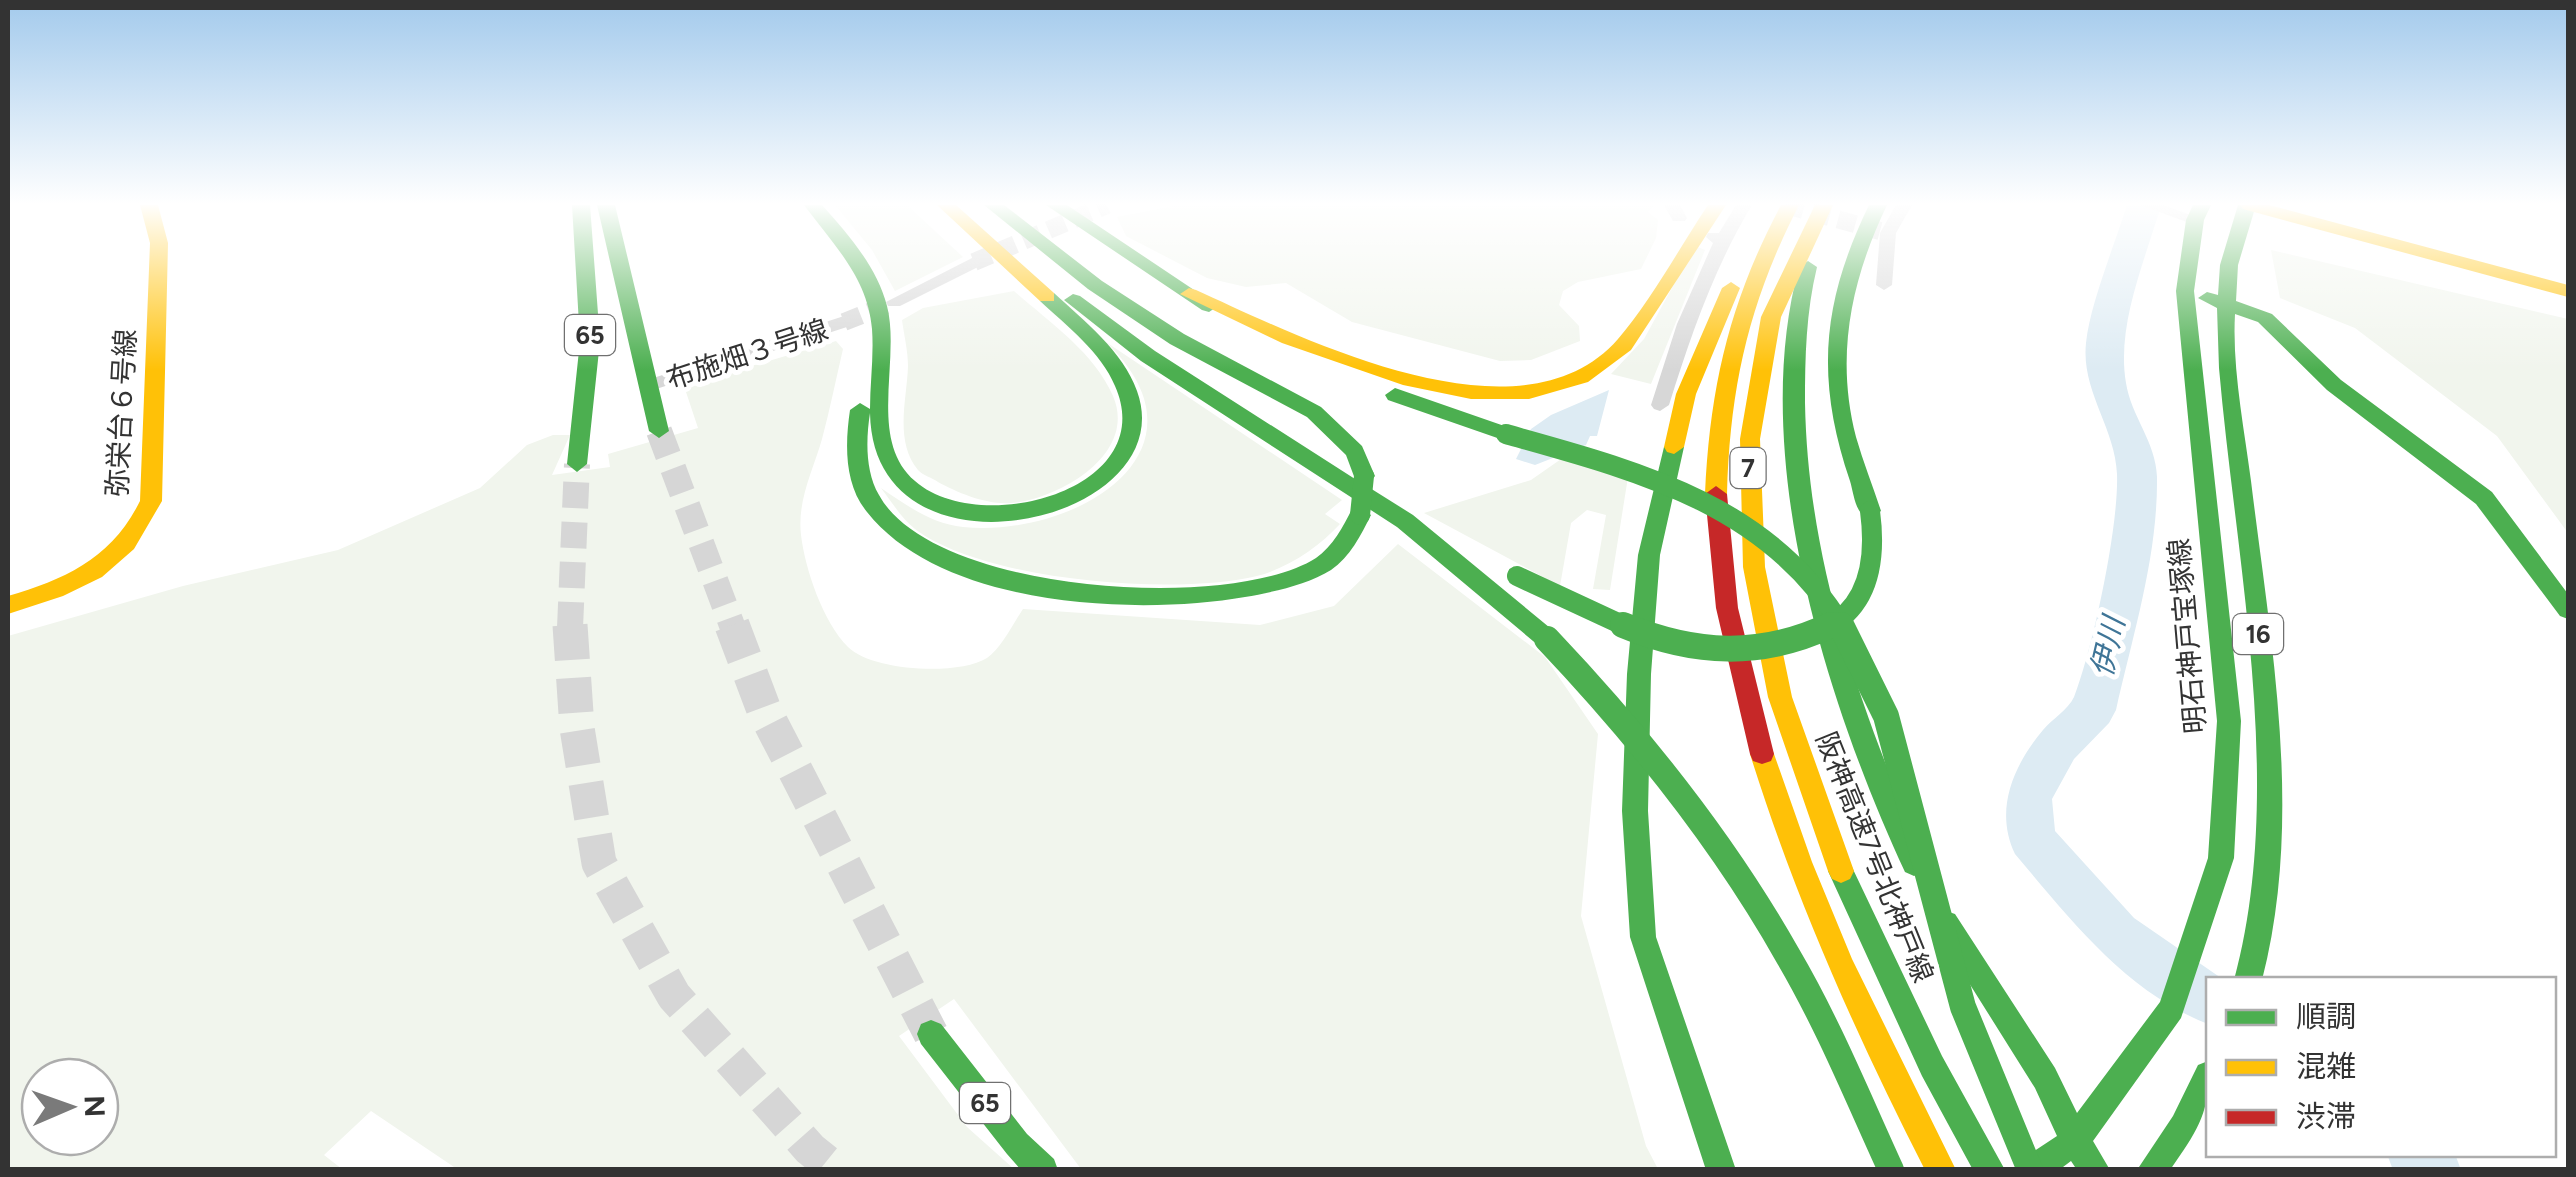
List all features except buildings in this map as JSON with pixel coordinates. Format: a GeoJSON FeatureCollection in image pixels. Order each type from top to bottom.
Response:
{"type":"FeatureCollection","features":[{"type":"Feature","properties":{"kind":"main road","name":"弥栄台６号線"},"geometry":{"type":"LineString","coordinates":[[8,605],[56,591],[96,570],[133,540],[151,501],[158,260]]}},
{"type":"Feature","properties":{"kind":"main road","name":"65"},"geometry":{"type":"LineString","coordinates":[[577,464],[590,341],[585,260]]}},
{"type":"Feature","properties":{"kind":"main road","name":"65"},"geometry":{"type":"LineString","coordinates":[[619,260],[659,430]]}},
{"type":"Feature","properties":{"kind":"main road"},"geometry":{"type":"LineString","coordinates":[[836,260],[849,276],[866,340],[866,385],[857,424],[861,475],[875,508],[917,546],[1007,578],[1092,592],[1234,594],[1285,582],[1320,566],[1347,542],[1360,515],[1364,476],[1355,451],[1314,412],[1212,360],[1062,260]]}},
{"type":"Feature","properties":{"kind":"main road"},"geometry":{"type":"LineString","coordinates":[[858,260],[874,294],[886,349],[880,434],[894,473],[908,490],[956,513],[988,516],[1052,507],[1106,474],[1129,438],[1131,401],[1107,359],[1004,260]]}},
{"type":"Feature","properties":{"kind":"main road"},"geometry":{"type":"LineString","coordinates":[[1020,260],[1148,356],[1405,521],[1592,613],[1673,642],[1740,651],[1790,646],[1829,631],[1861,597],[1874,565],[1870,512],[1840,410],[1835,341],[1838,296],[1851,260]]}},
{"type":"Feature","properties":{"kind":"main road"},"geometry":{"type":"LineString","coordinates":[[1137,260],[1258,335],[1355,381],[1692,494],[1748,525],[1783,552],[1829,600],[1876,682],[1898,734],[1948,956],[1990,1080],[2031,1170]]}},
{"type":"Feature","properties":{"kind":"main road"},"geometry":{"type":"LineString","coordinates":[[1188,294],[1319,350],[1416,381],[1467,390],[1536,390],[1577,378],[1608,360],[1640,322],[1677,260]]}},
{"type":"Feature","properties":{"kind":"main road"},"geometry":{"type":"LineString","coordinates":[[1722,1170],[1643,937],[1635,811],[1638,674],[1649,555],[1686,394],[1726,294],[1756,260]]}},
{"type":"Feature","properties":{"kind":"main road","name":"7"},"geometry":{"type":"LineString","coordinates":[[1763,260],[1728,356],[1717,418],[1716,493],[1723,594],[1760,742],[1812,904],[1942,1170]]}},
{"type":"Feature","properties":{"kind":"main road","name":"阪神高速7号北神戸線"},"geometry":{"type":"LineString","coordinates":[[1794,260],[1768,324],[1750,420],[1754,559],[1764,620],[1794,740],[1877,954],[1990,1170]]}},
{"type":"Feature","properties":{"kind":"main road"},"geometry":{"type":"LineString","coordinates":[[1809,260],[1800,291],[1792,383],[1797,501],[1829,646],[1880,788],[1927,892],[2046,1078],[2074,1141],[2095,1170]]}},
{"type":"Feature","properties":{"kind":"main road","name":"明石神戸宝塚線"},"geometry":{"type":"LineString","coordinates":[[2031,1170],[2074,1141],[2170,1009],[2202,929],[2222,858],[2229,722],[2185,291],[2187,260]]}},
{"type":"Feature","properties":{"kind":"main road","name":"16"},"geometry":{"type":"LineString","coordinates":[[2228,260],[2222,303],[2256,609],[2271,815],[2268,888],[2250,973]]}},
{"type":"Feature","properties":{"kind":"main road"},"geometry":{"type":"LineString","coordinates":[[2452,260],[2568,291]]}},
{"type":"Feature","properties":{"kind":"main road"},"geometry":{"type":"LineString","coordinates":[[2519,260],[2568,273]]}},
{"type":"Feature","properties":{"kind":"main road"},"geometry":{"type":"LineString","coordinates":[[2185,291],[2265,318],[2334,386],[2484,498],[2568,610]]}},
{"type":"Feature","properties":{"kind":"main road"},"geometry":{"type":"LineString","coordinates":[[1405,521],[1547,639],[1638,735],[1747,884],[1816,1007],[1892,1170]]}},
{"type":"Feature","properties":{"kind":"main road","name":"65"},"geometry":{"type":"LineString","coordinates":[[931,1034],[1016,1144],[1043,1170]]}},
{"type":"Feature","properties":{"kind":"main road"},"geometry":{"type":"LineString","coordinates":[[2152,1170],[2182,1126],[2206,1079]]}},
{"type":"Feature","properties":{"kind":"street"},"geometry":{"type":"LineString","coordinates":[[1660,406],[1707,260]]}},
{"type":"Feature","properties":{"kind":"street"},"geometry":{"type":"LineString","coordinates":[[1884,285],[1886,260]]}},
{"type":"Feature","properties":{"kind":"street"},"geometry":{"type":"LineString","coordinates":[[894,302],[974,262]]}},
{"type":"Feature","properties":{"kind":"street","name":"布施畑３号線"},"geometry":{"type":"LineString","coordinates":[[650,385],[844,322]]}},
{"type":"Feature","properties":{"kind":"shaded area"},"geometry":{"type":"Polygon","coordinates":[[[878,260],[957,260],[895,291],[878,260]]]}},
{"type":"Feature","properties":{"kind":"shaded area"},"geometry":{"type":"Polygon","coordinates":[[[1172,260],[1645,260],[1641,269],[1578,282],[1563,291],[1559,305],[1579,326],[1580,341],[1531,360],[1500,361],[1352,322],[1286,283],[1246,287],[1207,278],[1172,260]]]}},
{"type":"Feature","properties":{"kind":"shaded area"},"geometry":{"type":"Polygon","coordinates":[[[1687,260],[1701,260],[1651,384],[1611,374],[1644,339],[1687,260]]]}},
{"type":"Feature","properties":{"kind":"shaded area"},"geometry":{"type":"Polygon","coordinates":[[[2273,260],[2314,260],[2568,319],[2568,533],[2497,436],[2355,328],[2280,298],[2273,260]]]}},
{"type":"Feature","properties":{"kind":"shaded area"},"geometry":{"type":"Polygon","coordinates":[[[1014,291],[1094,365],[1113,396],[1118,417],[1114,437],[1089,470],[1051,493],[1002,503],[946,486],[920,472],[911,459],[904,433],[908,366],[902,320],[923,308],[1014,291]]]}},
{"type":"Feature","properties":{"kind":"shaded area"},"geometry":{"type":"Polygon","coordinates":[[[836,341],[843,349],[804,498],[801,535],[811,579],[831,624],[848,647],[876,661],[937,669],[974,664],[997,648],[1023,609],[1260,625],[1334,606],[1398,544],[1545,657],[1598,734],[1581,916],[1646,1146],[1658,1169],[1081,1169],[954,999],[899,1036],[967,1127],[1014,1169],[457,1169],[371,1111],[324,1155],[342,1169],[8,1170],[8,636],[183,586],[338,550],[480,488],[527,445],[553,435],[570,435],[552,475],[610,467],[608,454],[698,428],[684,386],[836,341]]]}},
{"type":"Feature","properties":{"kind":"shaded area"},"geometry":{"type":"Polygon","coordinates":[[[1106,342],[1342,500],[1325,514],[1340,524],[1302,556],[1257,576],[1221,582],[1131,584],[1081,580],[986,561],[946,547],[915,529],[901,515],[881,488],[930,518],[952,525],[1006,527],[1048,518],[1087,502],[1119,480],[1140,452],[1147,419],[1137,382],[1106,342]]]}},
{"type":"Feature","properties":{"kind":"shaded area"},"geometry":{"type":"Polygon","coordinates":[[[1609,390],[1597,436],[1590,436],[1586,445],[1535,465],[1516,459],[1531,429],[1551,415],[1609,390]]]}},
{"type":"Feature","properties":{"kind":"shaded area"},"geometry":{"type":"Polygon","coordinates":[[[1564,457],[1628,477],[1610,590],[1593,589],[1606,515],[1587,510],[1571,523],[1560,586],[1424,513],[1531,480],[1564,457]]]}},
{"type":"Feature","properties":{"kind":"waterway","name":"伊川"},"geometry":{"type":"LineString","coordinates":[[2128,260],[2104,342],[2107,387],[2129,436],[2137,474],[2129,560],[2093,710],[2058,745],[2028,797],[2032,839],[2116,935],[2206,998]]}},
{"type":"Feature","properties":{"kind":"waterway","name":"伊川"},"geometry":{"type":"LineString","coordinates":[[2418,1157],[2433,1170]]}},
{"type":"Feature","properties":{"kind":"tunnel"},"geometry":{"type":"LineString","coordinates":[[974,262],[979,260]]}},
{"type":"Feature","properties":{"kind":"tunnel"},"geometry":{"type":"LineString","coordinates":[[844,322],[889,304]]}},
{"type":"Feature","properties":{"kind":"tunnel"},"geometry":{"type":"LineString","coordinates":[[659,431],[733,628]]}},
{"type":"Feature","properties":{"kind":"tunnel"},"geometry":{"type":"LineString","coordinates":[[570,626],[577,464]]}},
{"type":"Feature","properties":{"kind":"tunnel"},"geometry":{"type":"LineString","coordinates":[[732,625],[764,710],[931,1034]]}},
{"type":"Feature","properties":{"kind":"tunnel"},"geometry":{"type":"LineString","coordinates":[[570,626],[577,728],[599,863],[674,996],[810,1149],[836,1170]]}},
{"type":"Feature","properties":{"kind":"traffic: fast"},"geometry":{"type":"LineString","coordinates":[[577,464],[590,341],[585,260]]}},
{"type":"Feature","properties":{"kind":"traffic: fast"},"geometry":{"type":"LineString","coordinates":[[619,260],[659,431]]}},
{"type":"Feature","properties":{"kind":"traffic: fast"},"geometry":{"type":"LineString","coordinates":[[857,260],[873,292],[882,329],[880,428],[893,472],[909,489],[938,505],[974,513],[1013,513],[1051,506],[1085,491],[1112,469],[1129,440],[1131,404],[1119,374],[1097,346],[1047,297]]}},
{"type":"Feature","properties":{"kind":"traffic: fast"},"geometry":{"type":"LineString","coordinates":[[1063,260],[1177,339],[1314,412],[1355,451],[1364,476]]}},
{"type":"Feature","properties":{"kind":"traffic: fast"},"geometry":{"type":"LineString","coordinates":[[1139,260],[1209,306]]}},
{"type":"Feature","properties":{"kind":"traffic: fast"},"geometry":{"type":"LineString","coordinates":[[1853,260],[1839,318],[1836,377],[1846,437],[1870,511]]}},
{"type":"Feature","properties":{"kind":"traffic: fast"},"geometry":{"type":"LineString","coordinates":[[2033,1170],[2075,1141],[2171,1009],[2221,858],[2229,721],[2185,291],[2189,260]]}},
{"type":"Feature","properties":{"kind":"traffic: fast"},"geometry":{"type":"LineString","coordinates":[[2231,260],[2225,322],[2259,647],[2269,802],[2264,909],[2249,977]]}},
{"type":"Feature","properties":{"kind":"traffic: fast"},"geometry":{"type":"LineString","coordinates":[[1808,267],[1801,295],[1795,380],[1796,444],[1812,568],[1845,688],[1914,864]]}},
{"type":"Feature","properties":{"kind":"traffic: fast"},"geometry":{"type":"LineString","coordinates":[[2207,298],[2265,318],[2334,385],[2484,498],[2568,610]]}},
{"type":"Feature","properties":{"kind":"traffic: fast"},"geometry":{"type":"LineString","coordinates":[[1073,300],[1148,356],[1405,521],[1547,639]]}},
{"type":"Feature","properties":{"kind":"traffic: fast"},"geometry":{"type":"LineString","coordinates":[[1395,395],[1506,434]]}},
{"type":"Feature","properties":{"kind":"traffic: fast"},"geometry":{"type":"LineString","coordinates":[[860,410],[858,459],[863,484],[874,506],[909,539],[959,565],[1018,583],[1084,593],[1151,596],[1215,593],[1273,583],[1325,563],[1343,545],[1360,515]]}},
{"type":"Feature","properties":{"kind":"traffic: fast"},"geometry":{"type":"LineString","coordinates":[[1506,434],[1661,480],[1719,507],[1794,564],[1833,611],[1863,661],[1886,716],[1963,1007],[2030,1170]]}},
{"type":"Feature","properties":{"kind":"traffic: fast"},"geometry":{"type":"LineString","coordinates":[[1674,447],[1649,555],[1639,674],[1635,811],[1643,937],[1721,1170]]}},
{"type":"Feature","properties":{"kind":"traffic: fast"},"geometry":{"type":"LineString","coordinates":[[1360,515],[1364,476]]}},
{"type":"Feature","properties":{"kind":"traffic: fast"},"geometry":{"type":"LineString","coordinates":[[1517,576],[1592,612],[1672,642],[1713,650],[1753,651],[1793,643],[1846,615],[1864,590],[1869,575],[1873,544],[1870,511]]}},
{"type":"Feature","properties":{"kind":"traffic: fast"},"geometry":{"type":"LineString","coordinates":[[1547,639],[1647,751],[1736,870],[1803,981],[1891,1170]]}},
{"type":"Feature","properties":{"kind":"traffic: fast"},"geometry":{"type":"LineString","coordinates":[[1841,871],[1932,1066],[1990,1170]]}},
{"type":"Feature","properties":{"kind":"traffic: fast"},"geometry":{"type":"LineString","coordinates":[[1946,923],[2045,1078],[2075,1141]]}},
{"type":"Feature","properties":{"kind":"traffic: fast"},"geometry":{"type":"LineString","coordinates":[[931,1034],[1017,1144],[1043,1170]]}},
{"type":"Feature","properties":{"kind":"traffic: fast"},"geometry":{"type":"LineString","coordinates":[[2152,1170],[2183,1126],[2206,1079]]}},
{"type":"Feature","properties":{"kind":"traffic: fast"},"geometry":{"type":"LineString","coordinates":[[2075,1141],[2095,1170]]}},
{"type":"Feature","properties":{"kind":"traffic: slow"},"geometry":{"type":"LineString","coordinates":[[8,605],[55,590],[111,559],[140,524],[151,501],[158,260]]}},
{"type":"Feature","properties":{"kind":"traffic: slow"},"geometry":{"type":"LineString","coordinates":[[1006,260],[1047,297]]}},
{"type":"Feature","properties":{"kind":"traffic: slow"},"geometry":{"type":"LineString","coordinates":[[1189,294],[1289,339],[1410,381],[1471,392],[1529,392],[1581,378],[1624,345],[1681,260]]}},
{"type":"Feature","properties":{"kind":"traffic: slow"},"geometry":{"type":"LineString","coordinates":[[1716,494],[1721,416],[1733,345],[1763,260]]}},
{"type":"Feature","properties":{"kind":"traffic: slow"},"geometry":{"type":"LineString","coordinates":[[1798,260],[1771,317],[1750,439],[1754,567],[1780,697],[1841,871]]}},
{"type":"Feature","properties":{"kind":"traffic: slow"},"geometry":{"type":"LineString","coordinates":[[2453,260],[2568,291]]}},
{"type":"Feature","properties":{"kind":"traffic: slow"},"geometry":{"type":"LineString","coordinates":[[1674,447],[1686,394],[1731,288]]}},
{"type":"Feature","properties":{"kind":"traffic: slow"},"geometry":{"type":"LineString","coordinates":[[1762,754],[1799,862],[1842,966],[1941,1170]]}},
{"type":"Feature","properties":{"kind":"traffic: jam"},"geometry":{"type":"LineString","coordinates":[[1716,494],[1727,608],[1762,754]]}}]}
